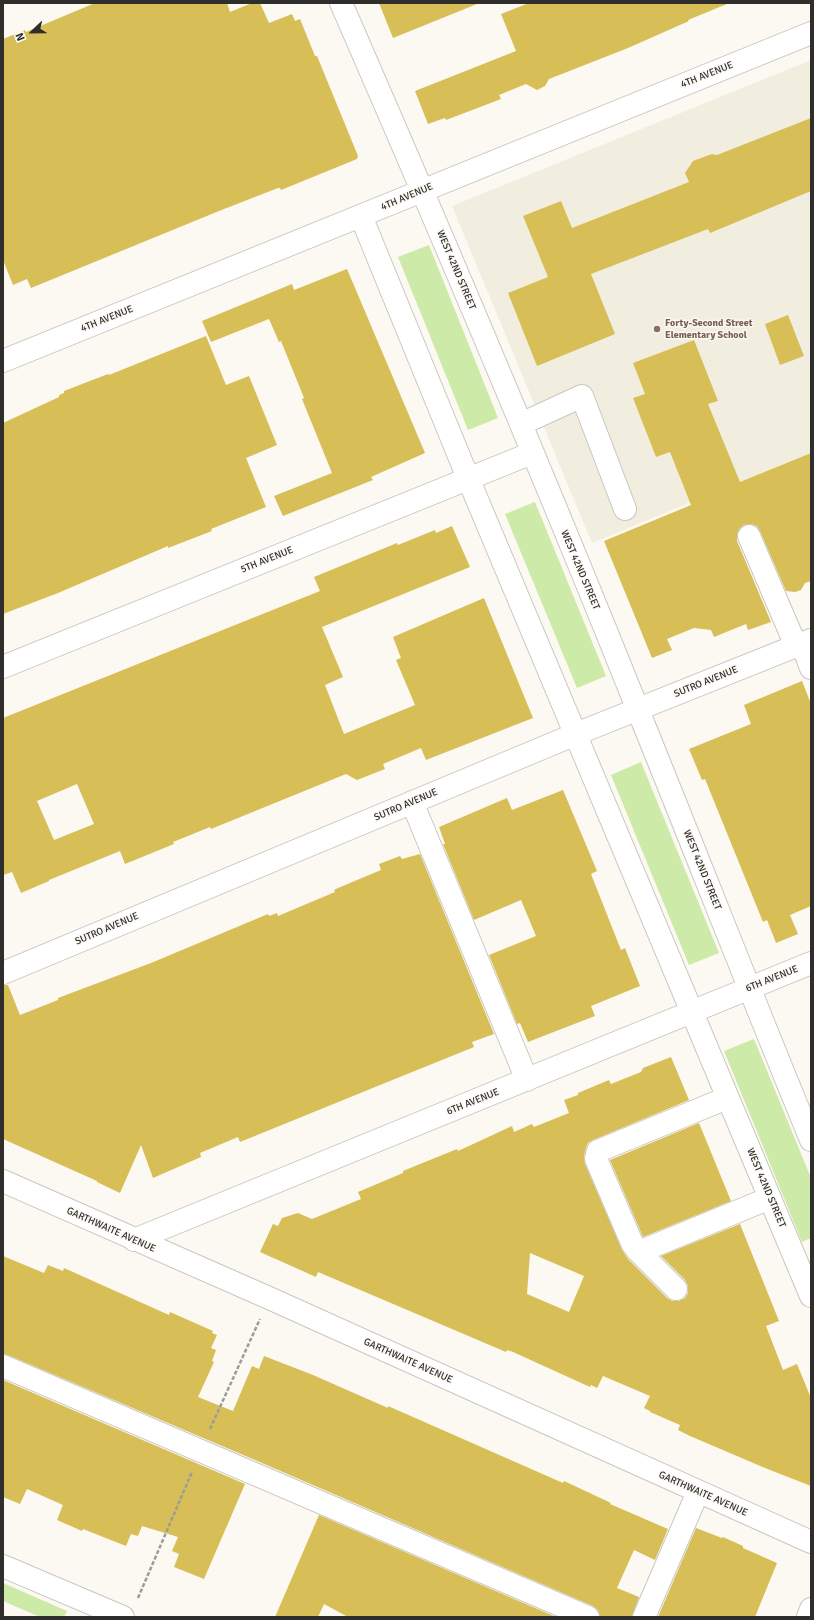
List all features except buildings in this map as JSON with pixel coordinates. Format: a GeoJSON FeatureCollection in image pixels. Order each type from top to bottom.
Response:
{"type":"FeatureCollection","features":[{"type":"Feature","properties":{"kind":"street","name":"WEST 42ND STREET"},"geometry":{"type":"LineString","coordinates":[[341,3],[521,424],[638,709],[749,989],[811,1140]]}},
{"type":"Feature","properties":{"kind":"street","name":"4TH AVENUE"},"geometry":{"type":"LineString","coordinates":[[3,361],[422,190],[811,34]]}},
{"type":"Feature","properties":{"kind":"street","name":"WEST 42ND STREET"},"geometry":{"type":"LineString","coordinates":[[361,216],[468,478],[691,1013],[809,1285]]}},
{"type":"Feature","properties":{"kind":"street"},"geometry":{"type":"LineString","coordinates":[[521,424],[582,396],[625,509]]}},
{"type":"Feature","properties":{"kind":"street","name":"5TH AVENUE"},"geometry":{"type":"LineString","coordinates":[[3,667],[532,452]]}},
{"type":"Feature","properties":{"kind":"street"},"geometry":{"type":"LineString","coordinates":[[749,536],[803,644],[811,668]]}},
{"type":"Feature","properties":{"kind":"street","name":"SUTRO AVENUE"},"geometry":{"type":"LineString","coordinates":[[3,973],[576,734],[803,644]]}},
{"type":"Feature","properties":{"kind":"street"},"geometry":{"type":"LineString","coordinates":[[412,802],[527,1080]]}},
{"type":"Feature","properties":{"kind":"street","name":"6TH AVENUE"},"geometry":{"type":"LineString","coordinates":[[134,1240],[811,963]]}},
{"type":"Feature","properties":{"kind":"street"},"geometry":{"type":"LineString","coordinates":[[676,1289],[632,1243],[596,1159],[598,1151],[727,1098]]}},
{"type":"Feature","properties":{"kind":"street","name":"GARTHWAITE AVENUE"},"geometry":{"type":"LineString","coordinates":[[3,1181],[134,1240],[276,1301],[811,1542]]}},
{"type":"Feature","properties":{"kind":"street"},"geometry":{"type":"LineString","coordinates":[[639,1252],[770,1198]]}},
{"type":"Feature","properties":{"kind":"street"},"geometry":{"type":"LineString","coordinates":[[3,1366],[588,1617]]}},
{"type":"Feature","properties":{"kind":"street"},"geometry":{"type":"LineString","coordinates":[[644,1617],[698,1492]]}},
{"type":"Feature","properties":{"kind":"street"},"geometry":{"type":"LineString","coordinates":[[3,1566],[96,1612],[123,1617]]}},
{"type":"Feature","properties":{"kind":"street"},"geometry":{"type":"LineString","coordinates":[[808,1617],[811,1609]]}},
{"type":"Feature","properties":{"kind":"shaded area","name":"Forty-Second Street Elementary School"},"geometry":{"type":"Polygon","coordinates":[[[811,60],[811,453],[592,543],[452,206],[811,60]]]}},
{"type":"Feature","properties":{"kind":"green space"},"geometry":{"type":"Polygon","coordinates":[[[429,245],[498,418],[468,430],[398,257],[429,245]]]}},
{"type":"Feature","properties":{"kind":"green space"},"geometry":{"type":"Polygon","coordinates":[[[535,502],[606,676],[577,688],[505,514],[535,502]]]}},
{"type":"Feature","properties":{"kind":"green space"},"geometry":{"type":"Polygon","coordinates":[[[641,762],[719,953],[689,965],[611,775],[641,762]]]}},
{"type":"Feature","properties":{"kind":"green space"},"geometry":{"type":"Polygon","coordinates":[[[754,1039],[811,1178],[811,1238],[802,1242],[724,1051],[754,1039]]]}},
{"type":"Feature","properties":{"kind":"green space"},"geometry":{"type":"Polygon","coordinates":[[[3,1583],[67,1611],[64,1617],[40,1617],[3,1601],[3,1583]]]}},
{"type":"Feature","properties":{"kind":"place","name":"Forty-Second Street Elementary School"},"geometry":{"type":"Point","coordinates":[657,329]}}]}
